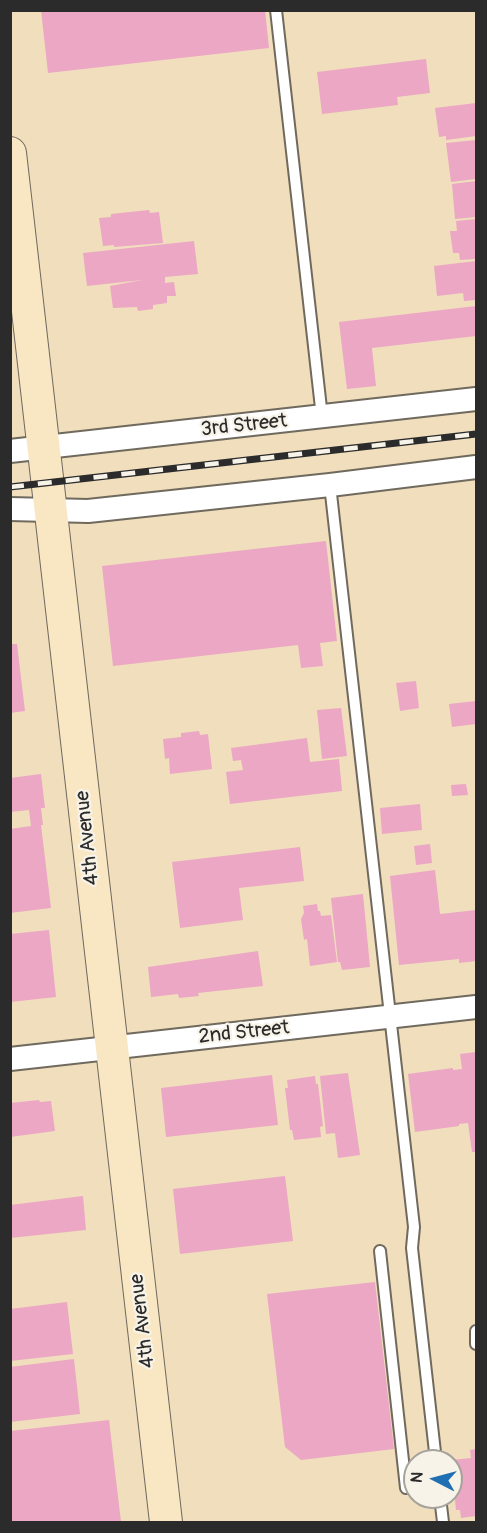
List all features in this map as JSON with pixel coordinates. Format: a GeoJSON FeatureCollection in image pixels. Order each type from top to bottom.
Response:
{"type":"FeatureCollection","features":[{"type":"Feature","properties":{"kind":"main road","name":"4th Avenue"},"geometry":{"type":"LineString","coordinates":[[10,153],[166,1522]]}},
{"type":"Feature","properties":{"kind":"street","name":"3rd Street"},"geometry":{"type":"LineString","coordinates":[[10,452],[477,399]]}},
{"type":"Feature","properties":{"kind":"street"},"geometry":{"type":"LineString","coordinates":[[10,509],[88,511],[477,467]]}},
{"type":"Feature","properties":{"kind":"street","name":"2nd Street"},"geometry":{"type":"LineString","coordinates":[[10,1059],[477,1007]]}},
{"type":"Feature","properties":{"kind":"lane"},"geometry":{"type":"LineString","coordinates":[[276,10],[322,417]]}},
{"type":"Feature","properties":{"kind":"lane"},"geometry":{"type":"LineString","coordinates":[[330,485],[414,1227],[412,1248],[435,1449]]}},
{"type":"Feature","properties":{"kind":"lane"},"geometry":{"type":"LineString","coordinates":[[380,1251],[403,1461]]}},
{"type":"Feature","properties":{"kind":"lane"},"geometry":{"type":"LineString","coordinates":[[477,1331],[477,1344]]}},
{"type":"Feature","properties":{"kind":"building"},"geometry":{"type":"Polygon","coordinates":[[[41,10],[265,10],[269,48],[48,73],[41,10]]]}},
{"type":"Feature","properties":{"kind":"building"},"geometry":{"type":"Polygon","coordinates":[[[426,59],[430,93],[397,97],[398,105],[322,114],[317,72],[426,59]]]}},
{"type":"Feature","properties":{"kind":"building"},"geometry":{"type":"Polygon","coordinates":[[[476,103],[476,136],[446,140],[446,136],[439,137],[435,108],[476,103]]]}},
{"type":"Feature","properties":{"kind":"building"},"geometry":{"type":"Polygon","coordinates":[[[476,140],[476,179],[451,182],[446,143],[476,140]]]}},
{"type":"Feature","properties":{"kind":"building"},"geometry":{"type":"Polygon","coordinates":[[[476,181],[476,217],[455,219],[452,184],[476,181]]]}},
{"type":"Feature","properties":{"kind":"building"},"geometry":{"type":"Polygon","coordinates":[[[149,210],[150,213],[159,212],[163,243],[103,246],[99,218],[111,217],[111,214],[149,210]]]}},
{"type":"Feature","properties":{"kind":"building"},"geometry":{"type":"Polygon","coordinates":[[[476,219],[476,259],[460,260],[459,253],[453,253],[450,231],[457,231],[456,221],[476,219]]]}},
{"type":"Feature","properties":{"kind":"building"},"geometry":{"type":"Polygon","coordinates":[[[194,241],[198,274],[165,277],[165,283],[174,282],[176,296],[167,296],[167,303],[153,305],[153,309],[138,311],[137,307],[113,308],[110,286],[142,280],[87,286],[83,253],[194,241]]]}},
{"type":"Feature","properties":{"kind":"building"},"geometry":{"type":"Polygon","coordinates":[[[476,261],[476,300],[464,301],[463,293],[437,296],[434,266],[476,261]]]}},
{"type":"Feature","properties":{"kind":"building"},"geometry":{"type":"Polygon","coordinates":[[[476,306],[476,336],[372,348],[376,386],[347,389],[339,322],[476,306]]]}},
{"type":"Feature","properties":{"kind":"building"},"geometry":{"type":"Polygon","coordinates":[[[326,541],[337,641],[320,643],[323,666],[301,668],[298,645],[113,666],[102,566],[326,541]]]}},
{"type":"Feature","properties":{"kind":"building"},"geometry":{"type":"Polygon","coordinates":[[[10,644],[17,644],[25,711],[10,713],[10,644]]]}},
{"type":"Feature","properties":{"kind":"building"},"geometry":{"type":"Polygon","coordinates":[[[416,681],[419,708],[400,711],[396,683],[416,681]]]}},
{"type":"Feature","properties":{"kind":"building"},"geometry":{"type":"Polygon","coordinates":[[[476,701],[476,724],[452,727],[449,704],[476,701]]]}},
{"type":"Feature","properties":{"kind":"building"},"geometry":{"type":"Polygon","coordinates":[[[341,708],[347,756],[322,759],[317,710],[341,708]]]}},
{"type":"Feature","properties":{"kind":"building"},"geometry":{"type":"Polygon","coordinates":[[[199,731],[200,735],[208,734],[212,769],[170,774],[169,758],[165,759],[163,739],[181,737],[181,733],[199,731]]]}},
{"type":"Feature","properties":{"kind":"building"},"geometry":{"type":"Polygon","coordinates":[[[307,738],[310,762],[339,759],[342,791],[230,804],[226,772],[243,770],[241,760],[233,761],[231,748],[307,738]]]}},
{"type":"Feature","properties":{"kind":"building"},"geometry":{"type":"Polygon","coordinates":[[[41,774],[45,808],[41,808],[43,825],[41,825],[51,908],[10,913],[10,829],[31,826],[29,810],[10,812],[10,778],[41,774]]]}},
{"type":"Feature","properties":{"kind":"building"},"geometry":{"type":"Polygon","coordinates":[[[466,784],[468,795],[452,796],[451,785],[466,784]]]}},
{"type":"Feature","properties":{"kind":"building"},"geometry":{"type":"Polygon","coordinates":[[[420,804],[422,830],[382,834],[380,808],[420,804]]]}},
{"type":"Feature","properties":{"kind":"building"},"geometry":{"type":"Polygon","coordinates":[[[430,844],[432,863],[416,865],[414,846],[430,844]]]}},
{"type":"Feature","properties":{"kind":"building"},"geometry":{"type":"Polygon","coordinates":[[[300,847],[304,881],[239,888],[243,920],[180,928],[172,862],[300,847]]]}},
{"type":"Feature","properties":{"kind":"building"},"geometry":{"type":"Polygon","coordinates":[[[435,870],[440,914],[476,910],[476,961],[459,963],[459,959],[399,965],[390,876],[435,870]]]}},
{"type":"Feature","properties":{"kind":"building"},"geometry":{"type":"Polygon","coordinates":[[[363,894],[370,967],[342,970],[338,962],[331,898],[363,894]]]}},
{"type":"Feature","properties":{"kind":"building"},"geometry":{"type":"Polygon","coordinates":[[[317,904],[321,916],[331,915],[337,962],[310,966],[307,939],[304,940],[301,919],[304,913],[303,906],[317,904]]]}},
{"type":"Feature","properties":{"kind":"building"},"geometry":{"type":"Polygon","coordinates":[[[49,930],[56,997],[10,1002],[10,934],[49,930]]]}},
{"type":"Feature","properties":{"kind":"building"},"geometry":{"type":"Polygon","coordinates":[[[258,951],[263,986],[198,993],[199,996],[179,998],[178,994],[151,997],[148,967],[258,951]]]}},
{"type":"Feature","properties":{"kind":"building"},"geometry":{"type":"Polygon","coordinates":[[[476,1052],[476,1152],[472,1152],[468,1123],[415,1132],[408,1074],[453,1068],[453,1070],[462,1069],[460,1054],[476,1052]]]}},
{"type":"Feature","properties":{"kind":"building"},"geometry":{"type":"Polygon","coordinates":[[[348,1073],[360,1155],[338,1158],[335,1133],[326,1134],[320,1076],[348,1073]]]}},
{"type":"Feature","properties":{"kind":"building"},"geometry":{"type":"Polygon","coordinates":[[[272,1075],[278,1125],[166,1137],[161,1088],[272,1075]]]}},
{"type":"Feature","properties":{"kind":"building"},"geometry":{"type":"Polygon","coordinates":[[[315,1076],[323,1126],[320,1127],[321,1137],[294,1140],[292,1130],[290,1130],[285,1088],[288,1088],[287,1080],[315,1076]]]}},
{"type":"Feature","properties":{"kind":"building"},"geometry":{"type":"Polygon","coordinates":[[[39,1100],[40,1102],[51,1101],[55,1131],[10,1137],[10,1103],[39,1100]]]}},
{"type":"Feature","properties":{"kind":"building"},"geometry":{"type":"Polygon","coordinates":[[[285,1176],[293,1241],[180,1254],[173,1189],[285,1176]]]}},
{"type":"Feature","properties":{"kind":"building"},"geometry":{"type":"Polygon","coordinates":[[[83,1196],[86,1230],[10,1238],[10,1205],[83,1196]]]}},
{"type":"Feature","properties":{"kind":"building"},"geometry":{"type":"Polygon","coordinates":[[[375,1282],[394,1449],[301,1460],[285,1447],[267,1294],[375,1282]]]}},
{"type":"Feature","properties":{"kind":"building"},"geometry":{"type":"Polygon","coordinates":[[[67,1302],[73,1354],[10,1361],[10,1309],[67,1302]]]}},
{"type":"Feature","properties":{"kind":"building"},"geometry":{"type":"Polygon","coordinates":[[[74,1359],[80,1414],[10,1422],[10,1367],[74,1359]]]}},
{"type":"Feature","properties":{"kind":"building"},"geometry":{"type":"Polygon","coordinates":[[[109,1420],[121,1522],[10,1522],[10,1431],[109,1420]]]}},
{"type":"Feature","properties":{"kind":"building"},"geometry":{"type":"Polygon","coordinates":[[[476,1449],[476,1516],[461,1518],[460,1510],[456,1509],[463,1509],[463,1459],[471,1458],[470,1450],[476,1449]]]}},
{"type":"Feature","properties":{"kind":"railway"},"geometry":{"type":"LineString","coordinates":[[10,487],[476,434]]}}]}
